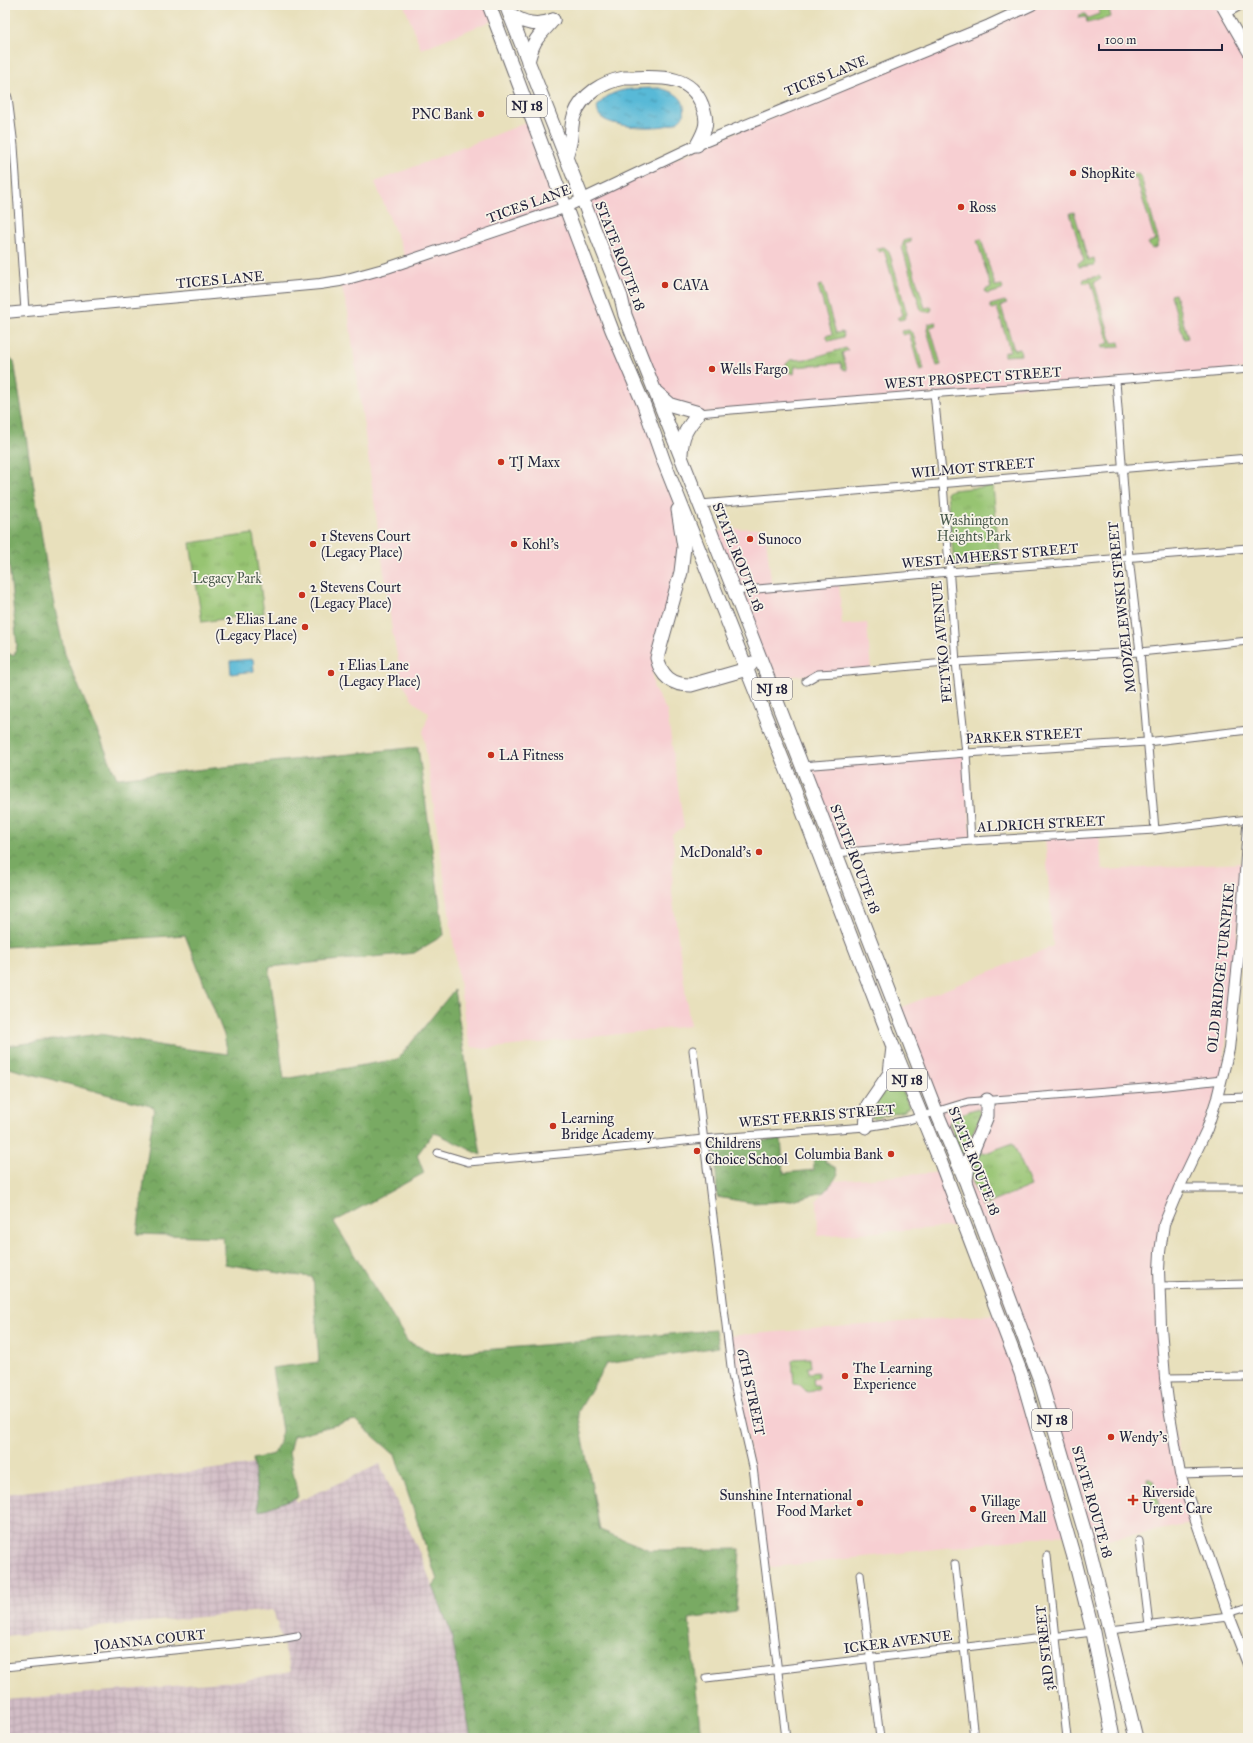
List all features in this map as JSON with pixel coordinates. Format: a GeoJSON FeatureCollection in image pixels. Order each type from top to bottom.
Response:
{"type":"FeatureCollection","features":[{"type":"Feature","properties":{"kind":"highway","name":"NJ 18"},"geometry":{"type":"LineString","coordinates":[[489,5],[564,208],[612,330],[644,405],[674,487],[747,669],[1021,1373],[1073,1554],[1092,1632],[1113,1738]]}},
{"type":"Feature","properties":{"kind":"highway"},"geometry":{"type":"LineString","coordinates":[[508,9],[528,23],[537,25],[553,20],[536,37],[532,45],[528,62]]}},
{"type":"Feature","properties":{"kind":"highway","name":"STATE ROUTE 18"},"geometry":{"type":"LineString","coordinates":[[508,9],[621,297],[625,314],[801,766],[936,1111],[966,1182],[1040,1380],[1071,1483],[1110,1630],[1136,1738]]}},
{"type":"Feature","properties":{"kind":"highway"},"geometry":{"type":"LineString","coordinates":[[566,158],[571,143],[571,131],[574,116],[580,105],[596,88],[616,79],[624,78],[674,79],[689,85],[706,114],[707,123],[705,131],[697,145]]}},
{"type":"Feature","properties":{"kind":"highway"},"geometry":{"type":"LineString","coordinates":[[656,392],[671,405],[700,413],[682,438],[681,456]]}},
{"type":"Feature","properties":{"kind":"highway"},"geometry":{"type":"LineString","coordinates":[[674,487],[684,547],[681,572],[657,658],[659,670],[669,679],[682,685],[691,685],[747,669],[759,655]]}},
{"type":"Feature","properties":{"kind":"highway"},"geometry":{"type":"LineString","coordinates":[[866,1127],[868,1106],[890,1073],[893,1056],[892,1044]]}},
{"type":"Feature","properties":{"kind":"highway"},"geometry":{"type":"LineString","coordinates":[[966,1182],[969,1159],[987,1116],[987,1100]]}},
{"type":"Feature","properties":{"kind":"street","name":"TICES LANE"},"geometry":{"type":"LineString","coordinates":[[5,313],[243,292],[340,280],[387,268],[564,208],[697,145],[989,25],[1032,5]]}},
{"type":"Feature","properties":{"kind":"street"},"geometry":{"type":"LineString","coordinates":[[1242,5],[1224,9],[1248,52]]}},
{"type":"Feature","properties":{"kind":"street"},"geometry":{"type":"LineString","coordinates":[[5,91],[14,146],[25,311]]}},
{"type":"Feature","properties":{"kind":"street","name":"WEST PROSPECT STREET"},"geometry":{"type":"LineString","coordinates":[[700,413],[934,393],[1248,369]]}},
{"type":"Feature","properties":{"kind":"street","name":"MODZELEWSKI STREET"},"geometry":{"type":"LineString","coordinates":[[1116,380],[1129,558],[1140,652],[1155,830]]}},
{"type":"Feature","properties":{"kind":"street","name":"FETYKO AVENUE"},"geometry":{"type":"LineString","coordinates":[[934,393],[943,483],[956,662],[966,753],[971,841]]}},
{"type":"Feature","properties":{"kind":"street","name":"WILMOT STREET"},"geometry":{"type":"LineString","coordinates":[[700,504],[1248,458]]}},
{"type":"Feature","properties":{"kind":"street","name":"WEST AMHERST STREET"},"geometry":{"type":"LineString","coordinates":[[734,591],[1248,548]]}},
{"type":"Feature","properties":{"kind":"street"},"geometry":{"type":"LineString","coordinates":[[806,681],[818,674],[956,662],[1140,652],[1248,641]]}},
{"type":"Feature","properties":{"kind":"street","name":"PARKER STREET"},"geometry":{"type":"LineString","coordinates":[[801,766],[966,753],[1147,742],[1248,730]]}},
{"type":"Feature","properties":{"kind":"street","name":"ALDRICH STREET"},"geometry":{"type":"LineString","coordinates":[[836,853],[971,841],[1155,830],[1248,819]]}},
{"type":"Feature","properties":{"kind":"street","name":"OLD BRIDGE TURNPIKE"},"geometry":{"type":"LineString","coordinates":[[1248,826],[1245,932],[1229,1049],[1217,1098],[1205,1135],[1179,1188],[1164,1224],[1160,1252],[1160,1286],[1165,1378],[1180,1474],[1228,1615],[1248,1664]]}},
{"type":"Feature","properties":{"kind":"street","name":"6TH STREET"},"geometry":{"type":"LineString","coordinates":[[693,1050],[732,1376],[753,1467],[786,1738]]}},
{"type":"Feature","properties":{"kind":"street","name":"WEST FERRIS STREET"},"geometry":{"type":"LineString","coordinates":[[438,1153],[468,1162],[593,1151],[703,1139],[866,1127],[922,1116],[968,1102],[1158,1088],[1222,1080]]}},
{"type":"Feature","properties":{"kind":"street"},"geometry":{"type":"LineString","coordinates":[[1217,1098],[1248,1097]]}},
{"type":"Feature","properties":{"kind":"street"},"geometry":{"type":"LineString","coordinates":[[1179,1188],[1248,1188]]}},
{"type":"Feature","properties":{"kind":"street"},"geometry":{"type":"LineString","coordinates":[[1160,1286],[1248,1284]]}},
{"type":"Feature","properties":{"kind":"street"},"geometry":{"type":"LineString","coordinates":[[1165,1378],[1248,1377]]}},
{"type":"Feature","properties":{"kind":"street"},"geometry":{"type":"LineString","coordinates":[[1180,1474],[1248,1472]]}},
{"type":"Feature","properties":{"kind":"street"},"geometry":{"type":"LineString","coordinates":[[1139,1541],[1149,1625]]}},
{"type":"Feature","properties":{"kind":"street","name":"3RD STREET"},"geometry":{"type":"LineString","coordinates":[[1047,1556],[1057,1636],[1067,1738]]}},
{"type":"Feature","properties":{"kind":"street"},"geometry":{"type":"LineString","coordinates":[[955,1564],[974,1738]]}},
{"type":"Feature","properties":{"kind":"street"},"geometry":{"type":"LineString","coordinates":[[860,1574],[880,1738]]}},
{"type":"Feature","properties":{"kind":"street"},"geometry":{"type":"LineString","coordinates":[[1110,1630],[1228,1615],[1248,1606]]}},
{"type":"Feature","properties":{"kind":"street","name":"ICKER AVENUE"},"geometry":{"type":"LineString","coordinates":[[706,1678],[1092,1632]]}},
{"type":"Feature","properties":{"kind":"street","name":"JOANNA COURT"},"geometry":{"type":"LineString","coordinates":[[5,1667],[274,1640],[298,1636]]}},
{"type":"Feature","properties":{"kind":"shaded area"},"geometry":{"type":"Polygon","coordinates":[[[404,5],[489,5],[494,20],[421,49],[404,5]]]}},
{"type":"Feature","properties":{"kind":"shaded area"},"geometry":{"type":"Polygon","coordinates":[[[1032,5],[1221,5],[1248,52],[1248,369],[699,413],[663,399],[582,199],[1032,5]]]}},
{"type":"Feature","properties":{"kind":"shaded area"},"geometry":{"type":"Polygon","coordinates":[[[533,120],[674,487],[681,572],[652,676],[654,689],[667,711],[684,827],[672,834],[674,847],[672,893],[690,1026],[485,1049],[472,1047],[467,1036],[423,732],[429,713],[414,702],[403,684],[392,630],[348,312],[340,281],[407,261],[375,182],[533,120]]]}},
{"type":"Feature","properties":{"kind":"shaded area"},"geometry":{"type":"Polygon","coordinates":[[[765,528],[772,588],[839,582],[842,625],[867,623],[871,670],[768,678],[711,533],[731,529],[765,528]]]}},
{"type":"Feature","properties":{"kind":"shaded area"},"geometry":{"type":"Polygon","coordinates":[[[966,753],[971,841],[836,853],[801,766],[966,753]]]}},
{"type":"Feature","properties":{"kind":"shaded area"},"geometry":{"type":"Polygon","coordinates":[[[1099,833],[1102,870],[1245,863],[1222,1080],[1179,1188],[1160,1252],[1170,1415],[1197,1523],[1088,1543],[1071,1483],[897,1009],[1053,946],[1045,836],[1099,833]]]}},
{"type":"Feature","properties":{"kind":"shaded area"},"geometry":{"type":"Polygon","coordinates":[[[944,1172],[964,1223],[950,1227],[818,1236],[817,1200],[834,1181],[944,1172]]]}},
{"type":"Feature","properties":{"kind":"shaded area"},"geometry":{"type":"Polygon","coordinates":[[[998,1314],[1068,1534],[766,1568],[753,1467],[727,1336],[998,1314]]]}},
{"type":"Feature","properties":{"kind":"shaded area"},"geometry":{"type":"Polygon","coordinates":[[[274,1462],[297,1502],[380,1464],[420,1554],[451,1633],[471,1738],[5,1738],[5,1700],[245,1680],[291,1671],[273,1610],[5,1636],[5,1494],[274,1462]]]}},
{"type":"Feature","properties":{"kind":"green space"},"geometry":{"type":"Polygon","coordinates":[[[1100,5],[1110,5],[1108,6],[1111,17],[1087,23],[1086,17],[1078,18],[1079,15],[1085,14],[1088,18],[1099,14],[1100,5]]]}},
{"type":"Feature","properties":{"kind":"green space"},"geometry":{"type":"Polygon","coordinates":[[[1133,173],[1138,174],[1141,177],[1159,242],[1157,247],[1152,249],[1148,243],[1155,240],[1136,177],[1131,178],[1128,176],[1133,173]]]}},
{"type":"Feature","properties":{"kind":"green space"},"geometry":{"type":"Polygon","coordinates":[[[1074,212],[1088,260],[1094,258],[1095,265],[1079,267],[1078,263],[1084,261],[1070,213],[1074,212]]]}},
{"type":"Feature","properties":{"kind":"green space"},"geometry":{"type":"Polygon","coordinates":[[[911,239],[911,242],[905,244],[925,308],[932,308],[931,311],[926,312],[921,310],[902,247],[904,241],[911,239]]]}},
{"type":"Feature","properties":{"kind":"green space"},"geometry":{"type":"Polygon","coordinates":[[[981,239],[995,286],[1002,285],[1003,288],[1002,290],[988,294],[985,290],[991,287],[977,240],[981,239]]]}},
{"type":"Feature","properties":{"kind":"green space"},"geometry":{"type":"Polygon","coordinates":[[[884,247],[889,251],[907,314],[904,319],[899,320],[897,318],[903,315],[884,250],[879,252],[877,250],[878,248],[884,247]]]}},
{"type":"Feature","properties":{"kind":"green space"},"geometry":{"type":"Polygon","coordinates":[[[1099,276],[1101,279],[1094,282],[1112,343],[1119,342],[1120,347],[1102,348],[1103,345],[1109,343],[1091,282],[1083,282],[1084,279],[1099,276]]]}},
{"type":"Feature","properties":{"kind":"green space"},"geometry":{"type":"Polygon","coordinates":[[[822,285],[836,333],[842,332],[844,335],[843,337],[829,341],[826,336],[832,334],[818,286],[822,285]]]}},
{"type":"Feature","properties":{"kind":"green space"},"geometry":{"type":"Polygon","coordinates":[[[1175,294],[1188,338],[1184,339],[1171,295],[1175,294]]]}},
{"type":"Feature","properties":{"kind":"green space"},"geometry":{"type":"Polygon","coordinates":[[[1005,301],[1007,303],[1001,306],[1014,350],[1020,349],[1021,355],[1004,356],[1004,353],[1010,351],[997,307],[992,309],[990,308],[990,305],[1005,301]]]}},
{"type":"Feature","properties":{"kind":"green space"},"geometry":{"type":"Polygon","coordinates":[[[935,322],[937,323],[936,325],[930,327],[941,365],[937,366],[927,330],[928,324],[935,322]]]}},
{"type":"Feature","properties":{"kind":"green space"},"geometry":{"type":"Polygon","coordinates":[[[909,330],[913,334],[924,370],[920,371],[909,333],[903,335],[901,333],[902,331],[909,330]]]}},
{"type":"Feature","properties":{"kind":"green space"},"geometry":{"type":"Polygon","coordinates":[[[846,348],[848,350],[842,353],[847,370],[842,369],[841,363],[795,367],[794,374],[787,371],[786,364],[790,360],[808,359],[846,348]]]}},
{"type":"Feature","properties":{"kind":"green space"},"geometry":{"type":"Polygon","coordinates":[[[5,354],[14,361],[49,582],[65,654],[117,778],[418,747],[444,935],[414,953],[269,967],[284,1079],[398,1059],[454,990],[481,1155],[434,1132],[417,1155],[424,1173],[334,1222],[408,1342],[437,1354],[715,1330],[719,1347],[606,1364],[578,1412],[600,1530],[650,1550],[740,1549],[736,1612],[689,1619],[701,1738],[471,1738],[451,1633],[433,1586],[437,1580],[395,1455],[355,1420],[293,1436],[289,1452],[298,1497],[259,1511],[253,1459],[273,1454],[278,1445],[282,1431],[272,1368],[319,1362],[313,1277],[225,1264],[223,1237],[137,1234],[154,1107],[5,1067],[5,1046],[100,1034],[164,1046],[228,1054],[224,1035],[185,935],[5,947],[5,652],[14,656],[17,646],[9,564],[5,543],[5,354]]]}},
{"type":"Feature","properties":{"kind":"green space","name":"Washington Heights Park"},"geometry":{"type":"Polygon","coordinates":[[[993,486],[1000,563],[958,567],[954,564],[947,492],[952,490],[993,486]]]}},
{"type":"Feature","properties":{"kind":"green space","name":"Legacy Park"},"geometry":{"type":"Polygon","coordinates":[[[253,534],[264,613],[202,622],[190,543],[253,534]]]}},
{"type":"Feature","properties":{"kind":"green space"},"geometry":{"type":"Polygon","coordinates":[[[895,1073],[909,1107],[905,1109],[905,1111],[873,1119],[871,1108],[895,1073]]]}},
{"type":"Feature","properties":{"kind":"green space"},"geometry":{"type":"Polygon","coordinates":[[[978,1109],[981,1114],[963,1155],[960,1152],[949,1122],[954,1119],[953,1117],[978,1109]]]}},
{"type":"Feature","properties":{"kind":"green space"},"geometry":{"type":"Polygon","coordinates":[[[781,1139],[784,1173],[814,1170],[813,1158],[826,1157],[825,1162],[836,1168],[838,1174],[824,1192],[788,1201],[752,1203],[717,1197],[715,1145],[781,1139]]]}},
{"type":"Feature","properties":{"kind":"green space"},"geometry":{"type":"Polygon","coordinates":[[[1013,1143],[1031,1186],[982,1206],[973,1183],[971,1172],[978,1147],[980,1147],[983,1154],[1013,1143]]]}},
{"type":"Feature","properties":{"kind":"green space"},"geometry":{"type":"Polygon","coordinates":[[[810,1358],[811,1367],[808,1367],[809,1373],[818,1372],[818,1378],[813,1379],[814,1385],[818,1385],[819,1389],[814,1389],[814,1391],[807,1392],[800,1385],[794,1384],[792,1361],[794,1359],[810,1358]]]}},
{"type":"Feature","properties":{"kind":"green space"},"geometry":{"type":"Polygon","coordinates":[[[1147,1478],[1153,1480],[1160,1509],[1156,1514],[1153,1507],[1150,1486],[1148,1486],[1147,1478]]]}},
{"type":"Feature","properties":{"kind":"water"},"geometry":{"type":"Polygon","coordinates":[[[659,88],[670,91],[681,100],[684,115],[678,121],[660,127],[627,126],[608,121],[602,118],[598,113],[597,107],[609,95],[625,90],[659,88]]]}},
{"type":"Feature","properties":{"kind":"water"},"geometry":{"type":"Polygon","coordinates":[[[253,659],[254,671],[231,674],[230,661],[253,659]]]}},
{"type":"Feature","properties":{"kind":"place","name":"PNC Bank"},"geometry":{"type":"Point","coordinates":[481,114]}},
{"type":"Feature","properties":{"kind":"place","name":"ShopRite"},"geometry":{"type":"Point","coordinates":[1073,173]}},
{"type":"Feature","properties":{"kind":"place","name":"Ross"},"geometry":{"type":"Point","coordinates":[961,207]}},
{"type":"Feature","properties":{"kind":"place","name":"CAVA"},"geometry":{"type":"Point","coordinates":[665,285]}},
{"type":"Feature","properties":{"kind":"place","name":"Wells Fargo"},"geometry":{"type":"Point","coordinates":[712,369]}},
{"type":"Feature","properties":{"kind":"place","name":"TJ Maxx"},"geometry":{"type":"Point","coordinates":[501,462]}},
{"type":"Feature","properties":{"kind":"place","name":"Sunoco"},"geometry":{"type":"Point","coordinates":[750,539]}},
{"type":"Feature","properties":{"kind":"place","name":"1 Stevens Court (Legacy Place)"},"geometry":{"type":"Point","coordinates":[313,544]}},
{"type":"Feature","properties":{"kind":"place","name":"Kohl's"},"geometry":{"type":"Point","coordinates":[514,544]}},
{"type":"Feature","properties":{"kind":"place","name":"2 Stevens Court (Legacy Place)"},"geometry":{"type":"Point","coordinates":[302,595]}},
{"type":"Feature","properties":{"kind":"place","name":"2 Elias Lane (Legacy Place)"},"geometry":{"type":"Point","coordinates":[305,627]}},
{"type":"Feature","properties":{"kind":"place","name":"1 Elias Lane (Legacy Place)"},"geometry":{"type":"Point","coordinates":[331,673]}},
{"type":"Feature","properties":{"kind":"place","name":"LA Fitness"},"geometry":{"type":"Point","coordinates":[491,755]}},
{"type":"Feature","properties":{"kind":"place","name":"McDonald's"},"geometry":{"type":"Point","coordinates":[759,852]}},
{"type":"Feature","properties":{"kind":"place","name":"Learning Bridge Academy"},"geometry":{"type":"Point","coordinates":[553,1126]}},
{"type":"Feature","properties":{"kind":"place","name":"Childrens Choice School"},"geometry":{"type":"Point","coordinates":[697,1151]}},
{"type":"Feature","properties":{"kind":"place","name":"Columbia Bank"},"geometry":{"type":"Point","coordinates":[891,1154]}},
{"type":"Feature","properties":{"kind":"place","name":"The Learning Experience"},"geometry":{"type":"Point","coordinates":[845,1376]}},
{"type":"Feature","properties":{"kind":"place","name":"Wendy's"},"geometry":{"type":"Point","coordinates":[1111,1437]}},
{"type":"Feature","properties":{"kind":"place","name":"Riverside Urgent Care"},"geometry":{"type":"Point","coordinates":[1133,1500]}},
{"type":"Feature","properties":{"kind":"place","name":"Sunshine International Food Market"},"geometry":{"type":"Point","coordinates":[860,1503]}},
{"type":"Feature","properties":{"kind":"place","name":"Village Green Mall"},"geometry":{"type":"Point","coordinates":[973,1509]}}]}
